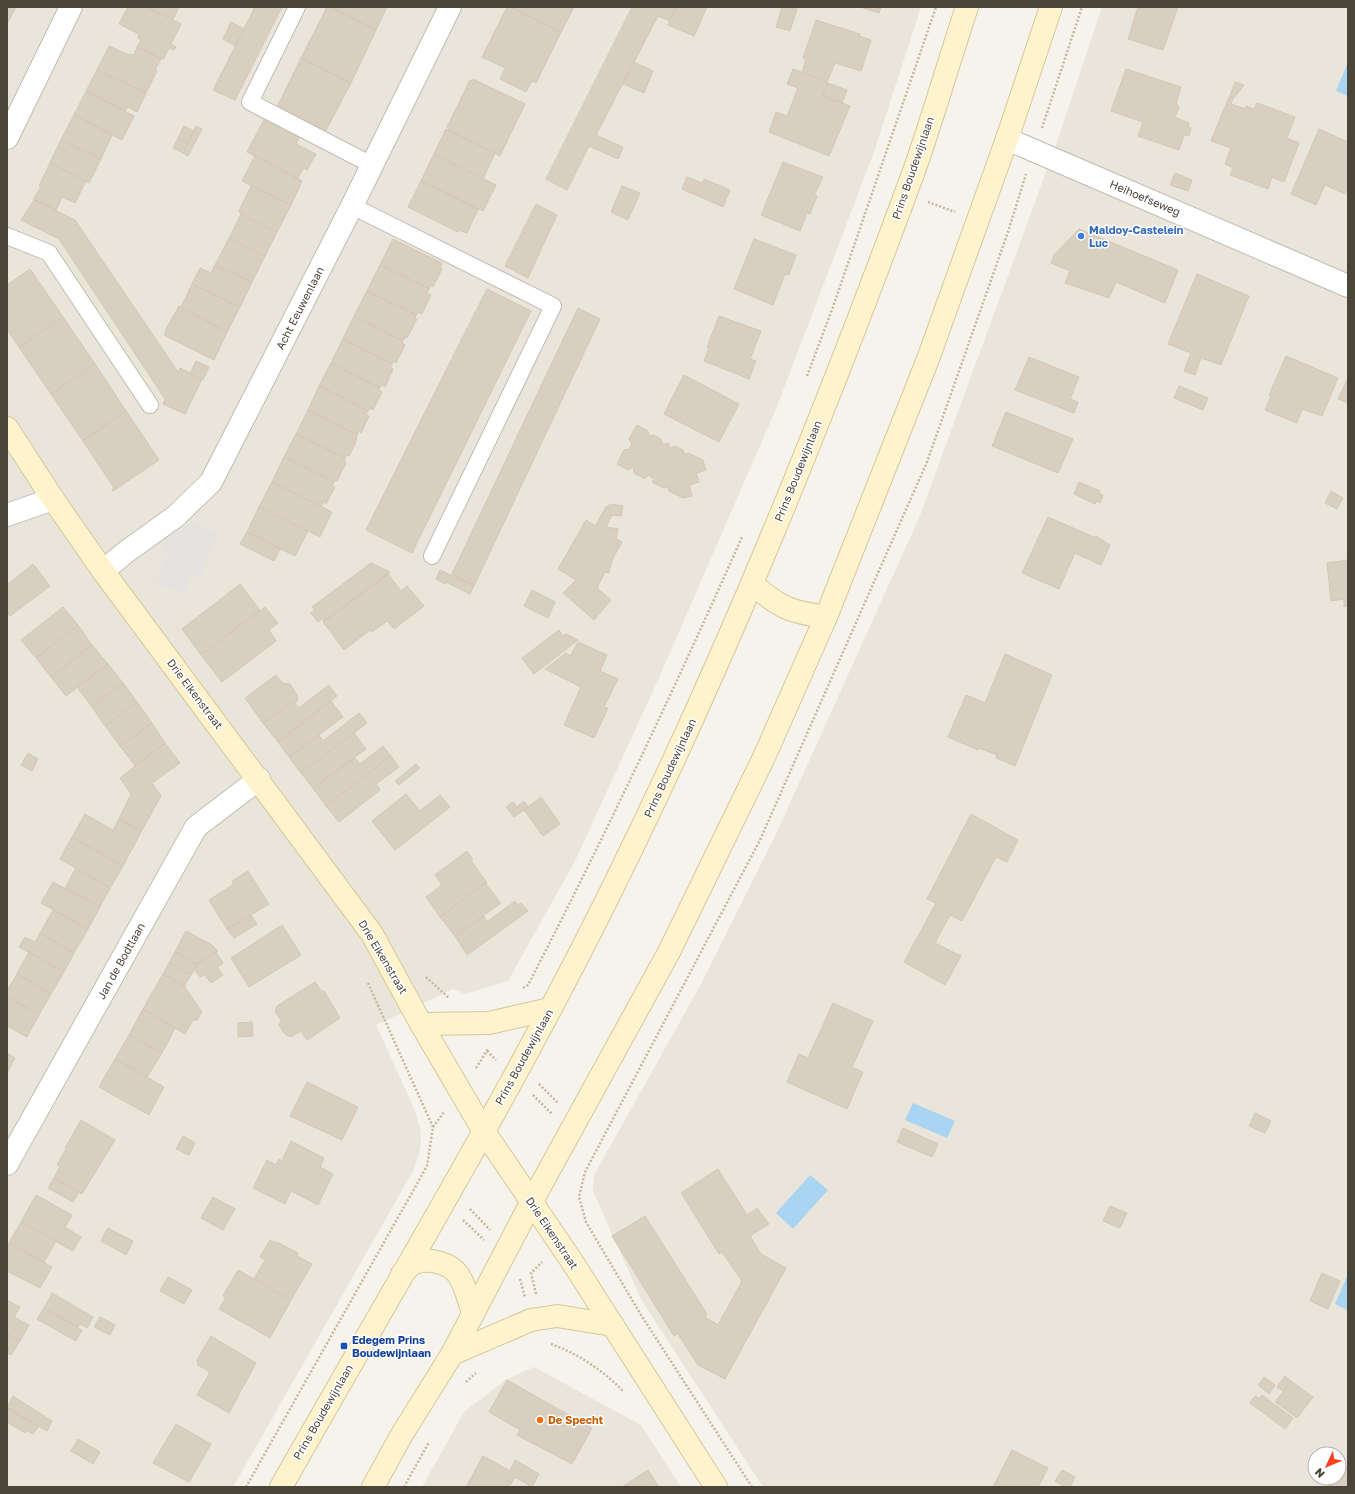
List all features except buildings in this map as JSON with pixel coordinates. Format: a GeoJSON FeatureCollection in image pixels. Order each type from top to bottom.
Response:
{"type":"FeatureCollection","features":[{"type":"Feature","properties":{"kind":"main road","name":"Prins Boudewijnlaan"},"geometry":{"type":"LineString","coordinates":[[281,1487],[517,1072],[614,885],[704,697],[753,584],[865,301],[905,193],[968,7]]}},
{"type":"Feature","properties":{"kind":"main road"},"geometry":{"type":"LineString","coordinates":[[373,1487],[401,1436],[452,1354],[531,1203],[672,945],[765,755],[826,618],[928,359],[1007,139],[1051,7]]}},
{"type":"Feature","properties":{"kind":"main road","name":"Drie Eikenstraat"},"geometry":{"type":"LineString","coordinates":[[7,428],[53,499],[103,571],[259,779],[372,934],[421,1024],[483,1130],[613,1325],[716,1487]]}},
{"type":"Feature","properties":{"kind":"main road"},"geometry":{"type":"LineString","coordinates":[[753,584],[785,608],[798,613],[826,618]]}},
{"type":"Feature","properties":{"kind":"main road"},"geometry":{"type":"LineString","coordinates":[[421,1024],[489,1024],[550,1009]]}},
{"type":"Feature","properties":{"kind":"main road"},"geometry":{"type":"LineString","coordinates":[[402,1274],[413,1264],[429,1260],[445,1264],[458,1274],[465,1289],[473,1314]]}},
{"type":"Feature","properties":{"kind":"main road"},"geometry":{"type":"LineString","coordinates":[[452,1354],[531,1320],[557,1316],[613,1325]]}},
{"type":"Feature","properties":{"kind":"street"},"geometry":{"type":"LineString","coordinates":[[7,138],[70,7]]}},
{"type":"Feature","properties":{"kind":"street","name":"Acht Eeuwenlaan"},"geometry":{"type":"LineString","coordinates":[[103,571],[126,552],[176,516],[211,482],[352,206],[450,7]]}},
{"type":"Feature","properties":{"kind":"street","name":"Heihoefseweg"},"geometry":{"type":"LineString","coordinates":[[1007,139],[1348,286]]}},
{"type":"Feature","properties":{"kind":"street"},"geometry":{"type":"LineString","coordinates":[[7,515],[53,499]]}},
{"type":"Feature","properties":{"kind":"street","name":"Jan de Bodtlaan"},"geometry":{"type":"LineString","coordinates":[[7,1164],[196,827],[259,779]]}},
{"type":"Feature","properties":{"kind":"lane"},"geometry":{"type":"LineString","coordinates":[[297,7],[250,102],[372,165]]}},
{"type":"Feature","properties":{"kind":"lane"},"geometry":{"type":"LineString","coordinates":[[352,206],[553,306],[432,556]]}},
{"type":"Feature","properties":{"kind":"lane"},"geometry":{"type":"LineString","coordinates":[[7,236],[49,253],[150,405]]}},
{"type":"Feature","properties":{"kind":"path"},"geometry":{"type":"LineString","coordinates":[[806,378],[833,307],[936,7]]}},
{"type":"Feature","properties":{"kind":"path"},"geometry":{"type":"LineString","coordinates":[[1034,151],[1082,7]]}},
{"type":"Feature","properties":{"kind":"path"},"geometry":{"type":"LineString","coordinates":[[876,181],[1008,232]]}},
{"type":"Feature","properties":{"kind":"path"},"geometry":{"type":"LineString","coordinates":[[528,985],[630,780],[697,639],[744,531]]}},
{"type":"Feature","properties":{"kind":"path"},"geometry":{"type":"LineString","coordinates":[[368,982],[433,1127]]}},
{"type":"Feature","properties":{"kind":"path"},"geometry":{"type":"LineString","coordinates":[[487,1052],[517,1072],[574,1126],[595,1154]]}},
{"type":"Feature","properties":{"kind":"path"},"geometry":{"type":"LineString","coordinates":[[517,1072],[574,1126],[602,1142],[585,1172],[579,1197],[586,1222],[640,1315],[752,1487]]}},
{"type":"Feature","properties":{"kind":"path"},"geometry":{"type":"LineString","coordinates":[[246,1487],[427,1166],[531,1273]]}},
{"type":"Feature","properties":{"kind":"path"},"geometry":{"type":"LineString","coordinates":[[545,1341],[577,1356],[598,1370],[625,1393]]}},
{"type":"Feature","properties":{"kind":"shaded area"},"geometry":{"type":"Polygon","coordinates":[[[7,7],[921,7],[874,152],[776,409],[658,680],[575,861],[508,981],[465,994],[453,989],[376,1025],[413,1106],[420,1127],[421,1142],[419,1155],[413,1171],[233,1487],[7,1487],[7,7]]]}},
{"type":"Feature","properties":{"kind":"shaded area"},"geometry":{"type":"Polygon","coordinates":[[[1102,7],[1348,7],[1348,1487],[763,1487],[642,1301],[593,1191],[594,1175],[700,986],[776,834],[919,518],[1056,145],[1102,7]]]}},
{"type":"Feature","properties":{"kind":"shaded area"},"geometry":{"type":"Polygon","coordinates":[[[193,521],[219,534],[200,578],[190,575],[184,594],[151,582],[169,557],[160,543],[193,521]]]}},
{"type":"Feature","properties":{"kind":"shaded area"},"geometry":{"type":"Polygon","coordinates":[[[534,1367],[641,1425],[681,1487],[422,1487],[464,1412],[507,1379],[534,1367]]]}},
{"type":"Feature","properties":{"kind":"water"},"geometry":{"type":"Polygon","coordinates":[[[1348,62],[1348,96],[1336,91],[1348,62]]]}},
{"type":"Feature","properties":{"kind":"water"},"geometry":{"type":"Polygon","coordinates":[[[913,1103],[955,1121],[947,1138],[905,1120],[913,1103]]]}},
{"type":"Feature","properties":{"kind":"water"},"geometry":{"type":"Polygon","coordinates":[[[810,1175],[828,1190],[793,1229],[776,1213],[810,1175]]]}},
{"type":"Feature","properties":{"kind":"water"},"geometry":{"type":"Polygon","coordinates":[[[1348,1274],[1348,1308],[1347,1310],[1335,1304],[1348,1274]]]}},
{"type":"Feature","properties":{"kind":"place","name":"Maldoy-Castelein Luc"},"geometry":{"type":"Point","coordinates":[1081,236]}},
{"type":"Feature","properties":{"kind":"place","name":"Edegem Prins Boudewijnlaan"},"geometry":{"type":"Point","coordinates":[344,1346]}},
{"type":"Feature","properties":{"kind":"place","name":"De Specht"},"geometry":{"type":"Point","coordinates":[540,1420]}}]}
